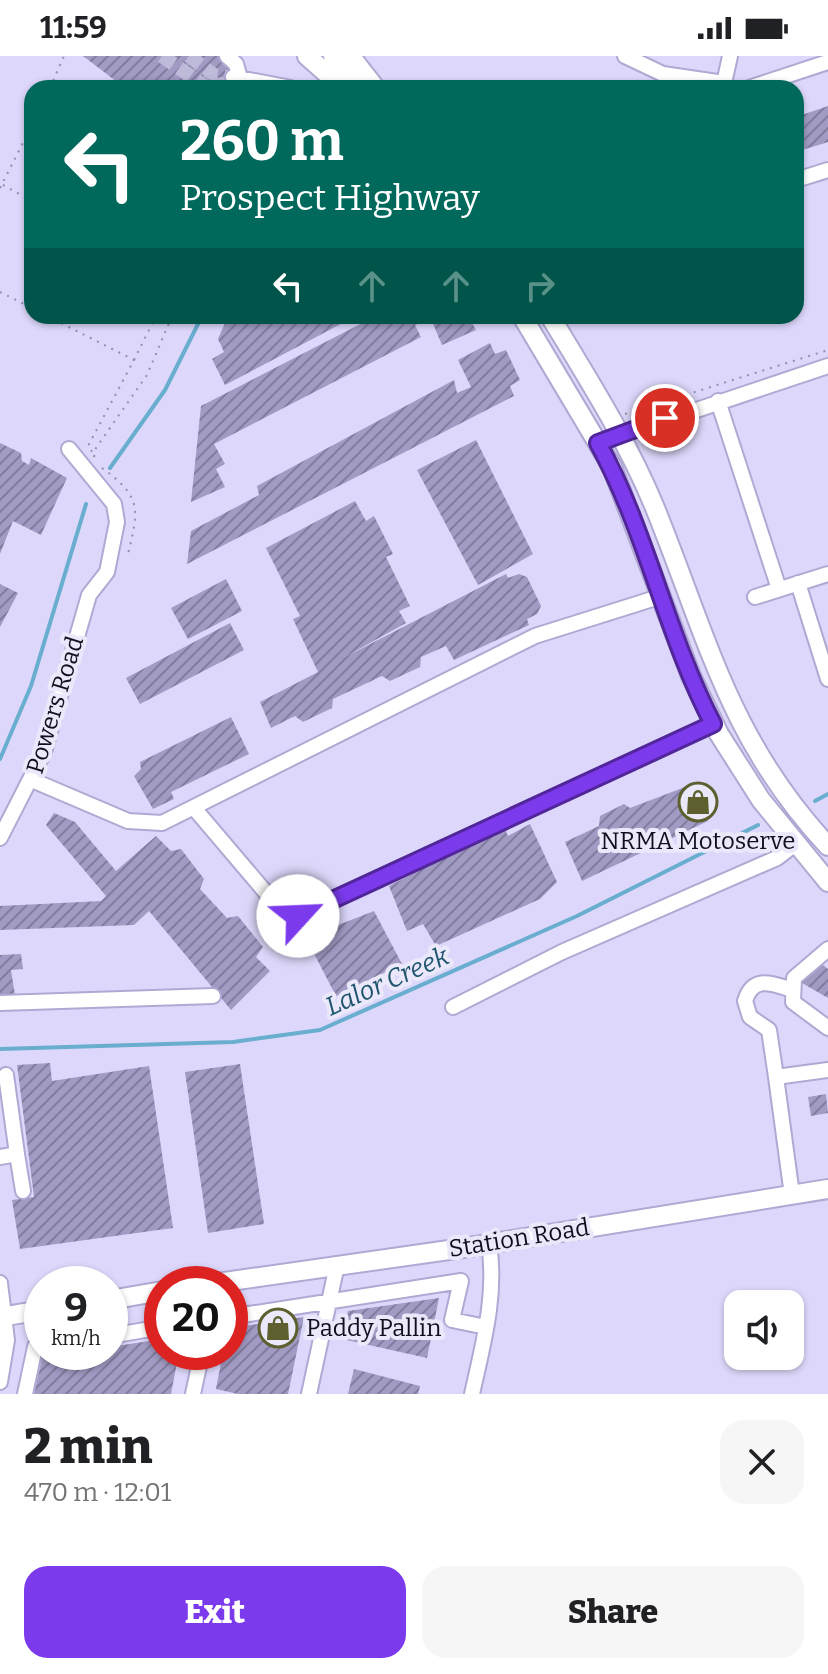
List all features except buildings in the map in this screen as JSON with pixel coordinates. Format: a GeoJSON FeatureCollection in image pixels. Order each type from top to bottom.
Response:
{"type":"FeatureCollection","features":[{"type":"Feature","properties":{"kind":"main road"},"geometry":{"type":"LineString","coordinates":[[307,56],[334,80]]}},
{"type":"Feature","properties":{"kind":"main road"},"geometry":{"type":"LineString","coordinates":[[333,56],[359,80]]}},
{"type":"Feature","properties":{"kind":"main road"},"geometry":{"type":"LineString","coordinates":[[527,324],[598,443],[630,508],[691,676],[713,724],[735,764],[794,845],[828,882]]}},
{"type":"Feature","properties":{"kind":"main road"},"geometry":{"type":"LineString","coordinates":[[555,324],[620,434],[656,510],[729,701],[763,762],[828,846]]}},
{"type":"Feature","properties":{"kind":"main road","name":"Station Road"},"geometry":{"type":"LineString","coordinates":[[248,1279],[489,1244],[828,1189]]}},
{"type":"Feature","properties":{"kind":"main road"},"geometry":{"type":"LineString","coordinates":[[2,1316],[24,1313]]}},
{"type":"Feature","properties":{"kind":"street"},"geometry":{"type":"LineString","coordinates":[[227,56],[236,64],[234,79],[240,80]]}},
{"type":"Feature","properties":{"kind":"street"},"geometry":{"type":"LineString","coordinates":[[353,56],[372,80]]}},
{"type":"Feature","properties":{"kind":"street"},"geometry":{"type":"LineString","coordinates":[[625,56],[663,74],[694,80]]}},
{"type":"Feature","properties":{"kind":"street"},"geometry":{"type":"LineString","coordinates":[[725,80],[730,56]]}},
{"type":"Feature","properties":{"kind":"street"},"geometry":{"type":"LineString","coordinates":[[773,80],[828,62]]}},
{"type":"Feature","properties":{"kind":"street"},"geometry":{"type":"LineString","coordinates":[[804,178],[828,170]]}},
{"type":"Feature","properties":{"kind":"street"},"geometry":{"type":"LineString","coordinates":[[598,443],[828,366]]}},
{"type":"Feature","properties":{"kind":"street"},"geometry":{"type":"LineString","coordinates":[[718,401],[779,589]]}},
{"type":"Feature","properties":{"kind":"street","name":"Powers Road"},"geometry":{"type":"LineString","coordinates":[[0,838],[32,780],[60,705],[89,595],[107,572],[117,513],[69,449]]}},
{"type":"Feature","properties":{"kind":"street"},"geometry":{"type":"LineString","coordinates":[[755,597],[828,574]]}},
{"type":"Feature","properties":{"kind":"street"},"geometry":{"type":"LineString","coordinates":[[798,583],[828,679]]}},
{"type":"Feature","properties":{"kind":"street"},"geometry":{"type":"LineString","coordinates":[[32,780],[128,821],[162,823],[535,636],[662,596]]}},
{"type":"Feature","properties":{"kind":"street"},"geometry":{"type":"LineString","coordinates":[[194,808],[284,914],[293,917],[713,724]]}},
{"type":"Feature","properties":{"kind":"street"},"geometry":{"type":"LineString","coordinates":[[453,1007],[562,952],[777,858],[794,845]]}},
{"type":"Feature","properties":{"kind":"street"},"geometry":{"type":"LineString","coordinates":[[828,949],[794,978],[793,990],[793,1002],[828,1028]]}},
{"type":"Feature","properties":{"kind":"street"},"geometry":{"type":"LineString","coordinates":[[792,1195],[769,1030],[750,1017],[745,1001],[752,987],[762,982],[793,990]]}},
{"type":"Feature","properties":{"kind":"street"},"geometry":{"type":"LineString","coordinates":[[0,1003],[213,996]]}},
{"type":"Feature","properties":{"kind":"street"},"geometry":{"type":"LineString","coordinates":[[776,1077],[828,1070]]}},
{"type":"Feature","properties":{"kind":"street"},"geometry":{"type":"LineString","coordinates":[[6,1075],[23,1191]]}},
{"type":"Feature","properties":{"kind":"street"},"geometry":{"type":"LineString","coordinates":[[0,1157],[17,1154]]}},
{"type":"Feature","properties":{"kind":"street"},"geometry":{"type":"LineString","coordinates":[[472,1394],[494,1273],[489,1244]]}},
{"type":"Feature","properties":{"kind":"street"},"geometry":{"type":"LineString","coordinates":[[309,1394],[337,1265]]}},
{"type":"Feature","properties":{"kind":"street"},"geometry":{"type":"LineString","coordinates":[[248,1314],[461,1281],[452,1320],[486,1327]]}},
{"type":"Feature","properties":{"kind":"street"},"geometry":{"type":"LineString","coordinates":[[0,1283],[7,1350],[0,1382]]}},
{"type":"Feature","properties":{"kind":"street"},"geometry":{"type":"LineString","coordinates":[[25,1394],[30,1370]]}},
{"type":"Feature","properties":{"kind":"street"},"geometry":{"type":"LineString","coordinates":[[193,1394],[198,1370]]}},
{"type":"Feature","properties":{"kind":"path"},"geometry":{"type":"LineString","coordinates":[[54,80],[64,56]]}},
{"type":"Feature","properties":{"kind":"path"},"geometry":{"type":"LineString","coordinates":[[176,56],[209,80]]}},
{"type":"Feature","properties":{"kind":"path"},"geometry":{"type":"LineString","coordinates":[[222,80],[234,79]]}},
{"type":"Feature","properties":{"kind":"path"},"geometry":{"type":"LineString","coordinates":[[24,141],[1,186],[24,197]]}},
{"type":"Feature","properties":{"kind":"path"},"geometry":{"type":"LineString","coordinates":[[0,292],[24,304]]}},
{"type":"Feature","properties":{"kind":"path"},"geometry":{"type":"LineString","coordinates":[[63,324],[134,360]]}},
{"type":"Feature","properties":{"kind":"path"},"geometry":{"type":"LineString","coordinates":[[128,554],[137,519],[136,506],[125,485],[100,467],[88,446],[152,324]]}},
{"type":"Feature","properties":{"kind":"path"},"geometry":{"type":"LineString","coordinates":[[94,455],[147,375],[169,324]]}},
{"type":"Feature","properties":{"kind":"path"},"geometry":{"type":"LineString","coordinates":[[616,407],[624,414],[633,414],[828,350]]}},
{"type":"Feature","properties":{"kind":"waterway"},"geometry":{"type":"LineString","coordinates":[[110,468],[165,390],[198,324]]}},
{"type":"Feature","properties":{"kind":"waterway"},"geometry":{"type":"LineString","coordinates":[[0,759],[31,686],[86,504]]}},
{"type":"Feature","properties":{"kind":"waterway","name":"Lalor Creek"},"geometry":{"type":"LineString","coordinates":[[815,801],[828,794]]}},
{"type":"Feature","properties":{"kind":"waterway","name":"Lalor Creek"},"geometry":{"type":"LineString","coordinates":[[0,1049],[233,1042],[320,1030],[577,916],[758,825]]}},
{"type":"Feature","properties":{"kind":"tunnel"},"geometry":{"type":"LineString","coordinates":[[162,56],[196,80]]}},
{"type":"Feature","properties":{"kind":"tunnel"},"geometry":{"type":"LineString","coordinates":[[189,56],[214,75],[233,77]]}},
{"type":"Feature","properties":{"kind":"place","name":"NRMA Motoserve"},"geometry":{"type":"Point","coordinates":[698,802]}},
{"type":"Feature","properties":{"kind":"place","name":"Paddy Pallin"},"geometry":{"type":"Point","coordinates":[278,1328]}},
{"type":"Feature","properties":{"kind":"route"},"geometry":{"type":"LineString","coordinates":[[298,916],[713,724],[691,676],[630,508],[598,443],[665,418]]}}]}
